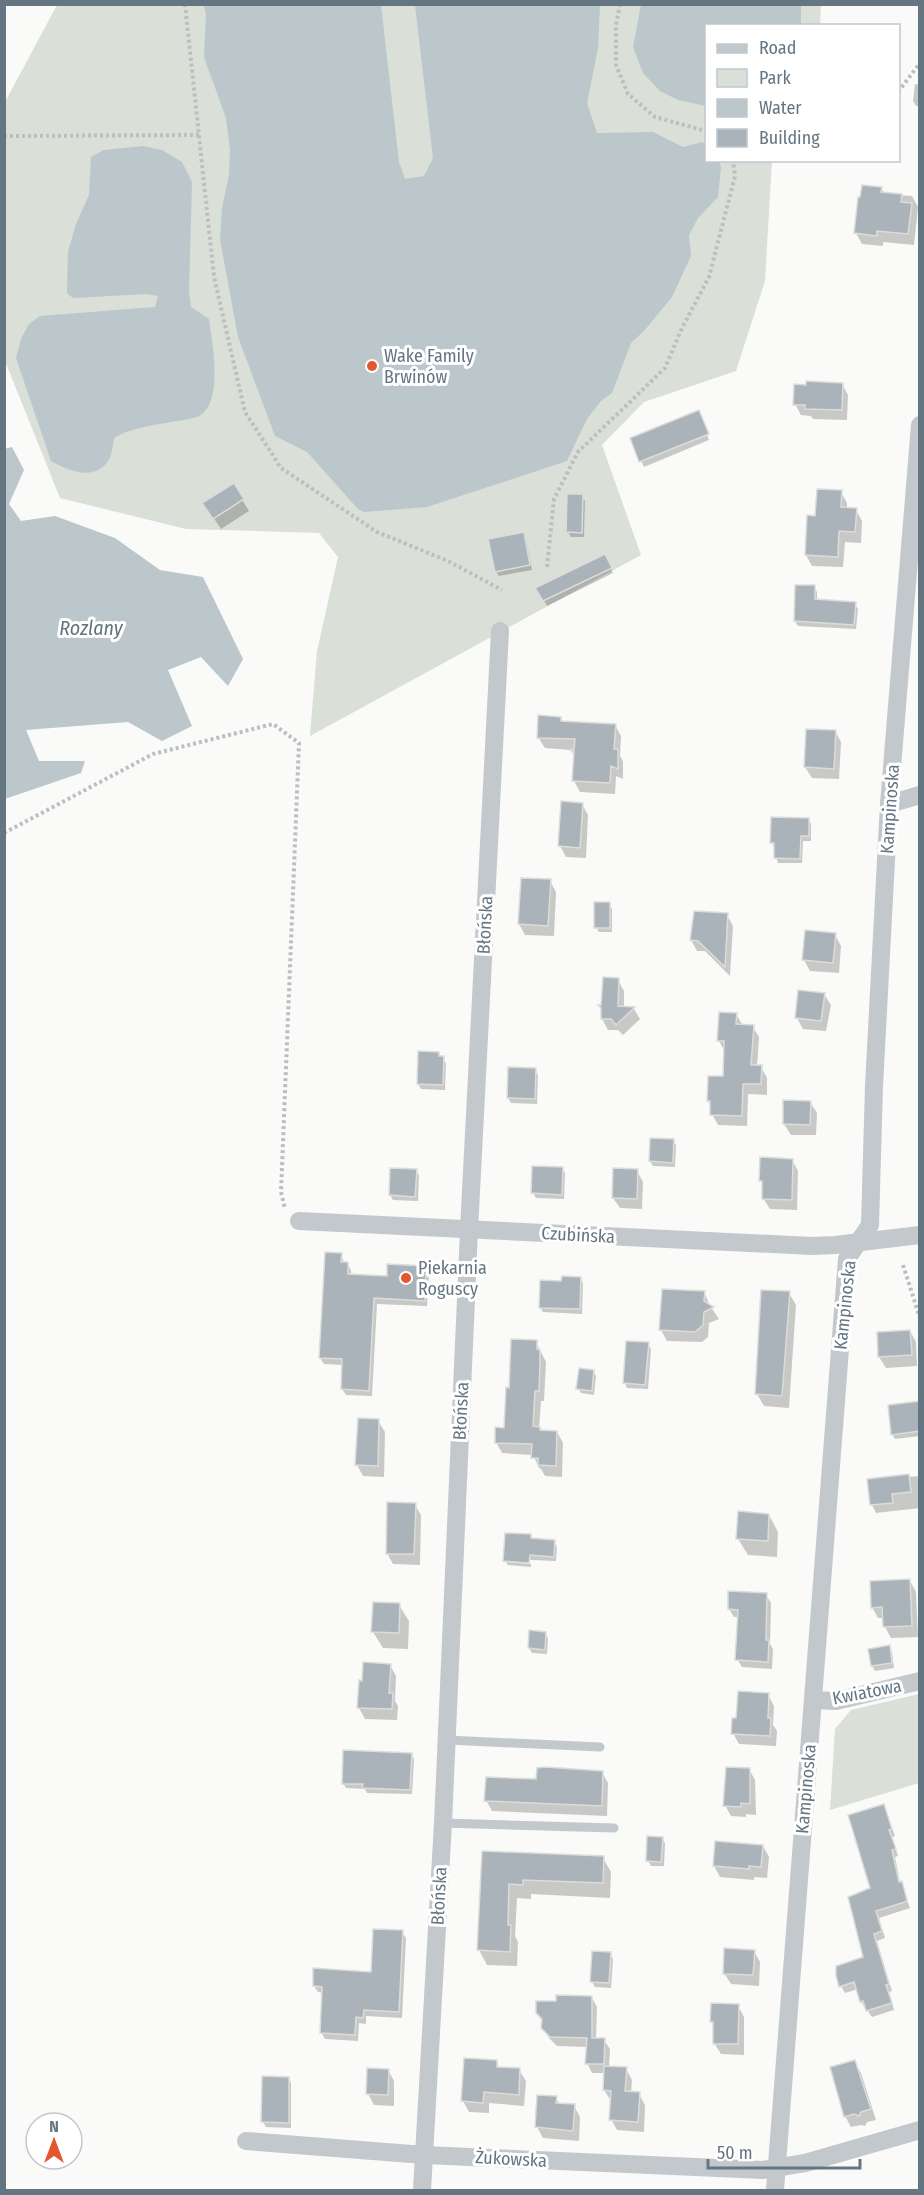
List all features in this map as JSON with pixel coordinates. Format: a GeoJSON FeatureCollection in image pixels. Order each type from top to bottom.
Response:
{"type":"FeatureCollection","features":[{"type":"Feature","properties":{"kind":"street","name":"Kampinoska"},"geometry":{"type":"LineString","coordinates":[[775,2190],[847,1259],[870,1225],[874,1086],[890,804],[920,425]]}},
{"type":"Feature","properties":{"kind":"street","name":"Błońska"},"geometry":{"type":"LineString","coordinates":[[422,2190],[443,1823],[469,1230],[500,631]]}},
{"type":"Feature","properties":{"kind":"street"},"geometry":{"type":"LineString","coordinates":[[890,804],[920,795]]}},
{"type":"Feature","properties":{"kind":"street","name":"Czubińska"},"geometry":{"type":"LineString","coordinates":[[299,1221],[812,1246],[920,1235]]}},
{"type":"Feature","properties":{"kind":"street","name":"Kwiatowa"},"geometry":{"type":"LineString","coordinates":[[813,1700],[836,1701],[920,1681]]}},
{"type":"Feature","properties":{"kind":"street","name":"Żukowska"},"geometry":{"type":"LineString","coordinates":[[246,2141],[424,2155],[744,2170],[805,2163],[920,2130]]}},
{"type":"Feature","properties":{"kind":"lane"},"geometry":{"type":"LineString","coordinates":[[447,1740],[600,1747]]}},
{"type":"Feature","properties":{"kind":"lane"},"geometry":{"type":"LineString","coordinates":[[443,1823],[614,1828]]}},
{"type":"Feature","properties":{"kind":"path"},"geometry":{"type":"LineString","coordinates":[[185,4],[214,277],[245,412],[281,468],[377,532],[448,561],[502,590]]}},
{"type":"Feature","properties":{"kind":"path"},"geometry":{"type":"LineString","coordinates":[[620,4],[616,25],[616,65],[628,94],[656,117],[705,131]]}},
{"type":"Feature","properties":{"kind":"path"},"geometry":{"type":"LineString","coordinates":[[900,89],[920,63]]}},
{"type":"Feature","properties":{"kind":"path"},"geometry":{"type":"LineString","coordinates":[[4,136],[199,135]]}},
{"type":"Feature","properties":{"kind":"path"},"geometry":{"type":"LineString","coordinates":[[547,567],[554,499],[578,452],[665,368],[682,328],[709,277],[735,176],[734,162]]}},
{"type":"Feature","properties":{"kind":"path"},"geometry":{"type":"LineString","coordinates":[[4,832],[153,754],[273,724],[299,742],[281,1192],[287,1216],[299,1221]]}},
{"type":"Feature","properties":{"kind":"path"},"geometry":{"type":"LineString","coordinates":[[903,1265],[920,1318]]}},
{"type":"Feature","properties":{"kind":"green space","name":"Wake Family Brwinów"},"geometry":{"type":"Polygon","coordinates":[[[57,5],[821,5],[820,24],[705,24],[705,162],[772,162],[765,281],[736,371],[644,402],[602,445],[641,555],[310,736],[317,651],[338,557],[319,533],[186,529],[60,498],[5,361],[5,102],[57,5]]]}},
{"type":"Feature","properties":{"kind":"green space"},"geometry":{"type":"Polygon","coordinates":[[[919,1694],[919,1783],[830,1810],[835,1729],[851,1710],[919,1694]]]}},
{"type":"Feature","properties":{"kind":"water"},"geometry":{"type":"Polygon","coordinates":[[[204,5],[381,5],[399,162],[405,179],[424,176],[433,158],[415,5],[600,5],[598,48],[587,103],[597,133],[653,132],[683,147],[702,142],[705,144],[705,162],[719,162],[721,167],[718,197],[698,218],[689,235],[691,256],[672,297],[631,343],[612,393],[601,401],[587,419],[567,461],[427,507],[364,512],[358,509],[307,452],[275,436],[238,337],[220,239],[230,150],[226,118],[204,57],[206,14],[204,5]]]}},
{"type":"Feature","properties":{"kind":"water"},"geometry":{"type":"Polygon","coordinates":[[[641,5],[801,5],[801,24],[705,24],[705,106],[678,100],[660,91],[643,73],[633,47],[641,5]]]}},
{"type":"Feature","properties":{"kind":"water"},"geometry":{"type":"Polygon","coordinates":[[[143,146],[162,150],[182,162],[192,182],[189,291],[191,307],[209,319],[214,356],[212,399],[207,409],[199,416],[139,428],[114,438],[108,461],[102,467],[88,473],[80,472],[64,468],[51,461],[16,358],[21,339],[29,324],[40,316],[155,307],[158,296],[147,294],[73,298],[67,293],[68,252],[76,224],[89,195],[91,157],[104,150],[143,146]]]}},
{"type":"Feature","properties":{"kind":"water","name":"Rozlany"},"geometry":{"type":"Polygon","coordinates":[[[12,447],[24,470],[9,504],[21,521],[55,516],[115,538],[160,570],[203,577],[243,659],[228,686],[201,657],[168,670],[192,726],[162,741],[128,722],[26,730],[39,761],[85,761],[81,773],[5,799],[4,449],[12,447]]]}},
{"type":"Feature","properties":{"kind":"building"},"geometry":{"type":"Polygon","coordinates":[[[862,185],[882,187],[881,192],[902,194],[901,202],[912,203],[908,234],[877,231],[877,236],[854,233],[858,197],[860,197],[862,185]]]}},
{"type":"Feature","properties":{"kind":"building"},"geometry":{"type":"Polygon","coordinates":[[[806,381],[843,383],[842,410],[805,409],[805,405],[793,405],[794,384],[806,385],[806,381]]]}},
{"type":"Feature","properties":{"kind":"building"},"geometry":{"type":"Polygon","coordinates":[[[699,410],[709,434],[639,462],[630,438],[699,410]]]}},
{"type":"Feature","properties":{"kind":"building"},"geometry":{"type":"Polygon","coordinates":[[[234,483],[244,499],[213,519],[202,503],[234,483]]]}},
{"type":"Feature","properties":{"kind":"building"},"geometry":{"type":"Polygon","coordinates":[[[817,489],[842,490],[841,507],[857,508],[855,532],[839,531],[838,557],[805,555],[807,515],[815,516],[817,489]]]}},
{"type":"Feature","properties":{"kind":"building"},"geometry":{"type":"Polygon","coordinates":[[[567,494],[583,494],[582,533],[566,532],[567,494]]]}},
{"type":"Feature","properties":{"kind":"building"},"geometry":{"type":"Polygon","coordinates":[[[524,532],[530,565],[495,572],[488,539],[524,532]]]}},
{"type":"Feature","properties":{"kind":"building"},"geometry":{"type":"Polygon","coordinates":[[[605,554],[612,568],[543,601],[535,588],[605,554]]]}},
{"type":"Feature","properties":{"kind":"building"},"geometry":{"type":"Polygon","coordinates":[[[795,585],[815,585],[815,599],[856,602],[854,625],[794,621],[795,585]]]}},
{"type":"Feature","properties":{"kind":"building"},"geometry":{"type":"Polygon","coordinates":[[[538,715],[561,717],[561,721],[616,724],[614,749],[618,749],[618,769],[611,766],[610,783],[572,781],[574,751],[569,750],[574,749],[575,739],[537,738],[538,715]]]}},
{"type":"Feature","properties":{"kind":"building"},"geometry":{"type":"Polygon","coordinates":[[[806,729],[836,730],[834,769],[804,767],[806,729]]]}},
{"type":"Feature","properties":{"kind":"building"},"geometry":{"type":"Polygon","coordinates":[[[561,801],[583,803],[580,848],[558,846],[561,801]]]}},
{"type":"Feature","properties":{"kind":"building"},"geometry":{"type":"Polygon","coordinates":[[[771,817],[809,818],[809,836],[801,836],[800,859],[774,858],[774,843],[770,843],[771,817]]]}},
{"type":"Feature","properties":{"kind":"building"},"geometry":{"type":"Polygon","coordinates":[[[521,878],[551,879],[548,926],[518,924],[521,878]]]}},
{"type":"Feature","properties":{"kind":"building"},"geometry":{"type":"Polygon","coordinates":[[[594,902],[610,902],[610,928],[594,928],[594,902]]]}},
{"type":"Feature","properties":{"kind":"building"},"geometry":{"type":"Polygon","coordinates":[[[694,911],[728,913],[725,967],[698,941],[690,940],[694,911]]]}},
{"type":"Feature","properties":{"kind":"building"},"geometry":{"type":"Polygon","coordinates":[[[805,930],[836,933],[833,963],[802,960],[805,930]]]}},
{"type":"Feature","properties":{"kind":"building"},"geometry":{"type":"Polygon","coordinates":[[[603,977],[619,978],[618,1006],[635,1007],[616,1025],[611,1019],[601,1019],[601,1008],[598,1005],[601,1005],[603,977]]]}},
{"type":"Feature","properties":{"kind":"building"},"geometry":{"type":"Polygon","coordinates":[[[798,990],[825,993],[821,1021],[795,1018],[798,990]]]}},
{"type":"Feature","properties":{"kind":"building"},"geometry":{"type":"Polygon","coordinates":[[[719,1012],[737,1013],[736,1024],[754,1025],[751,1065],[762,1065],[761,1084],[743,1084],[742,1116],[710,1115],[710,1101],[707,1101],[708,1076],[723,1076],[724,1041],[717,1041],[719,1012]]]}},
{"type":"Feature","properties":{"kind":"building"},"geometry":{"type":"Polygon","coordinates":[[[418,1051],[439,1052],[439,1056],[444,1056],[443,1085],[417,1084],[418,1051]]]}},
{"type":"Feature","properties":{"kind":"building"},"geometry":{"type":"Polygon","coordinates":[[[508,1067],[536,1068],[535,1099],[507,1098],[508,1067]]]}},
{"type":"Feature","properties":{"kind":"building"},"geometry":{"type":"Polygon","coordinates":[[[783,1100],[811,1101],[810,1125],[783,1124],[783,1100]]]}},
{"type":"Feature","properties":{"kind":"building"},"geometry":{"type":"Polygon","coordinates":[[[650,1138],[674,1139],[673,1163],[649,1161],[650,1138]]]}},
{"type":"Feature","properties":{"kind":"building"},"geometry":{"type":"Polygon","coordinates":[[[760,1157],[793,1159],[792,1200],[762,1199],[762,1181],[759,1181],[760,1157]]]}},
{"type":"Feature","properties":{"kind":"building"},"geometry":{"type":"Polygon","coordinates":[[[532,1166],[563,1167],[562,1195],[531,1193],[532,1166]]]}},
{"type":"Feature","properties":{"kind":"building"},"geometry":{"type":"Polygon","coordinates":[[[390,1168],[417,1169],[415,1197],[389,1195],[390,1168]]]}},
{"type":"Feature","properties":{"kind":"building"},"geometry":{"type":"Polygon","coordinates":[[[613,1168],[638,1169],[637,1199],[612,1198],[613,1168]]]}},
{"type":"Feature","properties":{"kind":"building"},"geometry":{"type":"Polygon","coordinates":[[[325,1252],[342,1253],[341,1262],[348,1262],[348,1274],[387,1276],[387,1264],[426,1266],[425,1301],[374,1298],[369,1391],[341,1389],[342,1359],[319,1358],[325,1252]]]}},
{"type":"Feature","properties":{"kind":"building"},"geometry":{"type":"Polygon","coordinates":[[[562,1276],[581,1277],[580,1309],[539,1308],[540,1280],[561,1281],[562,1276]]]}},
{"type":"Feature","properties":{"kind":"building"},"geometry":{"type":"Polygon","coordinates":[[[662,1289],[705,1291],[704,1301],[714,1307],[704,1312],[703,1325],[695,1332],[659,1330],[662,1289]]]}},
{"type":"Feature","properties":{"kind":"building"},"geometry":{"type":"Polygon","coordinates":[[[761,1290],[790,1291],[782,1396],[755,1394],[761,1290]]]}},
{"type":"Feature","properties":{"kind":"building"},"geometry":{"type":"Polygon","coordinates":[[[910,1330],[912,1355],[878,1357],[877,1332],[910,1330]]]}},
{"type":"Feature","properties":{"kind":"building"},"geometry":{"type":"Polygon","coordinates":[[[511,1339],[537,1340],[537,1349],[540,1350],[539,1391],[535,1391],[533,1426],[540,1427],[540,1430],[557,1431],[556,1466],[538,1465],[538,1458],[531,1458],[532,1444],[495,1443],[495,1427],[504,1428],[506,1387],[509,1388],[511,1339]]]}},
{"type":"Feature","properties":{"kind":"building"},"geometry":{"type":"Polygon","coordinates":[[[626,1341],[649,1342],[645,1385],[623,1383],[626,1341]]]}},
{"type":"Feature","properties":{"kind":"building"},"geometry":{"type":"Polygon","coordinates":[[[579,1368],[594,1370],[592,1391],[576,1389],[579,1368]]]}},
{"type":"Feature","properties":{"kind":"building"},"geometry":{"type":"Polygon","coordinates":[[[920,1401],[920,1431],[891,1435],[888,1405],[920,1401]]]}},
{"type":"Feature","properties":{"kind":"building"},"geometry":{"type":"Polygon","coordinates":[[[358,1418],[379,1419],[378,1466],[355,1465],[358,1418]]]}},
{"type":"Feature","properties":{"kind":"building"},"geometry":{"type":"Polygon","coordinates":[[[909,1474],[911,1492],[892,1494],[893,1503],[870,1505],[867,1479],[909,1474]]]}},
{"type":"Feature","properties":{"kind":"building"},"geometry":{"type":"Polygon","coordinates":[[[387,1502],[416,1503],[414,1554],[386,1554],[387,1502]]]}},
{"type":"Feature","properties":{"kind":"building"},"geometry":{"type":"Polygon","coordinates":[[[738,1511],[769,1514],[768,1541],[736,1539],[738,1511]]]}},
{"type":"Feature","properties":{"kind":"building"},"geometry":{"type":"Polygon","coordinates":[[[505,1533],[531,1534],[531,1538],[555,1540],[554,1557],[530,1555],[529,1563],[503,1561],[505,1533]]]}},
{"type":"Feature","properties":{"kind":"building"},"geometry":{"type":"Polygon","coordinates":[[[910,1579],[912,1626],[883,1627],[882,1607],[871,1608],[870,1581],[910,1579]]]}},
{"type":"Feature","properties":{"kind":"building"},"geometry":{"type":"Polygon","coordinates":[[[728,1591],[767,1593],[768,1662],[735,1660],[738,1610],[728,1609],[728,1591]]]}},
{"type":"Feature","properties":{"kind":"building"},"geometry":{"type":"Polygon","coordinates":[[[373,1602],[400,1603],[399,1633],[371,1632],[373,1602]]]}},
{"type":"Feature","properties":{"kind":"building"},"geometry":{"type":"Polygon","coordinates":[[[529,1630],[546,1632],[545,1650],[528,1648],[529,1630]]]}},
{"type":"Feature","properties":{"kind":"building"},"geometry":{"type":"Polygon","coordinates":[[[890,1645],[892,1663],[871,1666],[868,1649],[890,1645]]]}},
{"type":"Feature","properties":{"kind":"building"},"geometry":{"type":"Polygon","coordinates":[[[363,1662],[391,1664],[389,1693],[393,1693],[392,1709],[357,1708],[363,1662]]]}},
{"type":"Feature","properties":{"kind":"building"},"geometry":{"type":"Polygon","coordinates":[[[738,1691],[769,1693],[770,1736],[731,1734],[732,1718],[736,1718],[738,1691]]]}},
{"type":"Feature","properties":{"kind":"building"},"geometry":{"type":"Polygon","coordinates":[[[343,1750],[412,1753],[410,1790],[362,1788],[363,1784],[342,1784],[343,1750]]]}},
{"type":"Feature","properties":{"kind":"building"},"geometry":{"type":"Polygon","coordinates":[[[726,1767],[750,1768],[750,1804],[741,1803],[741,1807],[723,1806],[726,1767]]]}},
{"type":"Feature","properties":{"kind":"building"},"geometry":{"type":"Polygon","coordinates":[[[537,1768],[603,1771],[602,1806],[484,1801],[486,1777],[536,1779],[537,1768]]]}},
{"type":"Feature","properties":{"kind":"building"},"geometry":{"type":"Polygon","coordinates":[[[884,1804],[892,1829],[889,1830],[896,1849],[892,1850],[899,1882],[902,1881],[907,1900],[876,1911],[882,1931],[874,1934],[889,1984],[886,1985],[892,2003],[866,2011],[863,2001],[860,2002],[854,1982],[839,1987],[836,1976],[836,1966],[863,1957],[848,1897],[870,1888],[848,1815],[884,1804]]]}},
{"type":"Feature","properties":{"kind":"building"},"geometry":{"type":"Polygon","coordinates":[[[647,1836],[663,1837],[661,1862],[646,1861],[647,1836]]]}},
{"type":"Feature","properties":{"kind":"building"},"geometry":{"type":"Polygon","coordinates":[[[715,1841],[763,1845],[761,1867],[749,1866],[749,1869],[713,1866],[715,1841]]]}},
{"type":"Feature","properties":{"kind":"building"},"geometry":{"type":"Polygon","coordinates":[[[482,1851],[604,1856],[603,1883],[523,1880],[523,1885],[509,1884],[510,1952],[477,1950],[482,1851]]]}},
{"type":"Feature","properties":{"kind":"building"},"geometry":{"type":"Polygon","coordinates":[[[373,1929],[403,1930],[399,2012],[364,2010],[363,2018],[356,2017],[355,2035],[320,2033],[322,1987],[313,1986],[313,1968],[371,1972],[373,1929]]]}},
{"type":"Feature","properties":{"kind":"building"},"geometry":{"type":"Polygon","coordinates":[[[724,1948],[755,1950],[753,1975],[723,1974],[724,1948]]]}},
{"type":"Feature","properties":{"kind":"building"},"geometry":{"type":"Polygon","coordinates":[[[592,1951],[611,1952],[609,1983],[590,1982],[592,1951]]]}},
{"type":"Feature","properties":{"kind":"building"},"geometry":{"type":"Polygon","coordinates":[[[556,1995],[592,1996],[592,2038],[605,2038],[604,2064],[585,2064],[587,2038],[550,2037],[541,2028],[542,2019],[536,2013],[536,2001],[556,2001],[556,1995]]]}},
{"type":"Feature","properties":{"kind":"building"},"geometry":{"type":"Polygon","coordinates":[[[711,2003],[739,2004],[738,2044],[713,2044],[713,2022],[710,2022],[711,2003]]]}},
{"type":"Feature","properties":{"kind":"building"},"geometry":{"type":"Polygon","coordinates":[[[464,2058],[497,2060],[497,2067],[520,2068],[519,2095],[484,2092],[483,2103],[461,2101],[464,2058]]]}},
{"type":"Feature","properties":{"kind":"building"},"geometry":{"type":"Polygon","coordinates":[[[855,2060],[871,2109],[861,2112],[859,2116],[854,2114],[844,2117],[830,2067],[855,2060]]]}},
{"type":"Feature","properties":{"kind":"building"},"geometry":{"type":"Polygon","coordinates":[[[604,2066],[627,2067],[625,2091],[640,2092],[638,2122],[609,2120],[611,2091],[603,2090],[604,2066]]]}},
{"type":"Feature","properties":{"kind":"building"},"geometry":{"type":"Polygon","coordinates":[[[367,2068],[389,2069],[388,2095],[366,2094],[367,2068]]]}},
{"type":"Feature","properties":{"kind":"building"},"geometry":{"type":"Polygon","coordinates":[[[262,2076],[289,2077],[289,2123],[261,2122],[262,2076]]]}},
{"type":"Feature","properties":{"kind":"building"},"geometry":{"type":"Polygon","coordinates":[[[537,2095],[557,2096],[556,2103],[575,2104],[573,2131],[535,2127],[537,2095]]]}},
{"type":"Feature","properties":{"kind":"place","name":"Wake Family Brwinów"},"geometry":{"type":"Point","coordinates":[372,366]}},
{"type":"Feature","properties":{"kind":"place","name":"Piekarnia Roguscy"},"geometry":{"type":"Point","coordinates":[406,1278]}}]}
